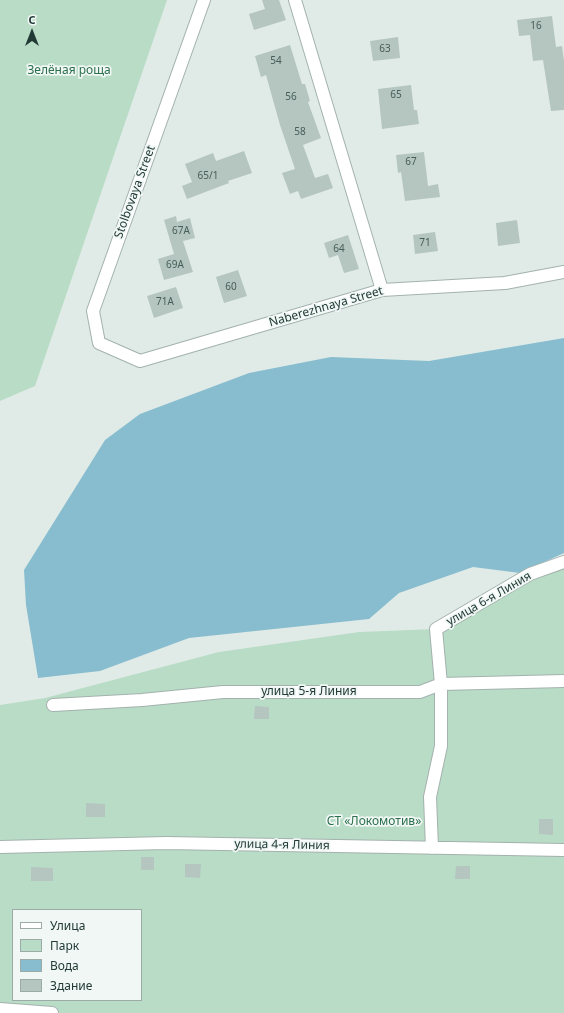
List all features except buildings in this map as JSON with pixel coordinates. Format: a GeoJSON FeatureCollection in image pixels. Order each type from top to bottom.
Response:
{"type":"FeatureCollection","features":[{"type":"Feature","properties":{"kind":"street","name":"Stolbovaya Street"},"geometry":{"type":"LineString","coordinates":[[140,361],[99,343],[93,311],[204,0]]}},
{"type":"Feature","properties":{"kind":"street"},"geometry":{"type":"LineString","coordinates":[[295,0],[382,290]]}},
{"type":"Feature","properties":{"kind":"street","name":"Naberezhnaya Street"},"geometry":{"type":"LineString","coordinates":[[140,361],[382,290],[505,284],[564,272]]}},
{"type":"Feature","properties":{"kind":"street","name":"улица 6-я Линия"},"geometry":{"type":"LineString","coordinates":[[441,684],[436,629],[530,574],[564,562]]}},
{"type":"Feature","properties":{"kind":"street","name":"улица 5-я Линия"},"geometry":{"type":"LineString","coordinates":[[53,705],[142,700],[223,692],[420,692],[441,684],[564,681]]}},
{"type":"Feature","properties":{"kind":"street"},"geometry":{"type":"LineString","coordinates":[[432,848],[430,797],[441,746],[441,684]]}},
{"type":"Feature","properties":{"kind":"street","name":"улица 4-я Линия"},"geometry":{"type":"LineString","coordinates":[[0,847],[166,843],[564,850]]}},
{"type":"Feature","properties":{"kind":"street"},"geometry":{"type":"LineString","coordinates":[[0,1009],[52,1013]]}},
{"type":"Feature","properties":{"kind":"green space","name":"Зелёная роща"},"geometry":{"type":"Polygon","coordinates":[[[0,0],[167,0],[35,386],[0,401],[0,0]]]}},
{"type":"Feature","properties":{"kind":"green space","name":"СТ «Локомотив»"},"geometry":{"type":"Polygon","coordinates":[[[564,562],[564,1013],[0,1013],[0,705],[45,698],[219,652],[359,632],[436,629],[564,562]]]}},
{"type":"Feature","properties":{"kind":"water"},"geometry":{"type":"Polygon","coordinates":[[[564,338],[564,553],[520,573],[473,567],[399,593],[369,619],[189,638],[100,671],[38,678],[26,605],[24,570],[105,440],[140,414],[249,373],[331,357],[429,361],[564,338]]]}}]}
